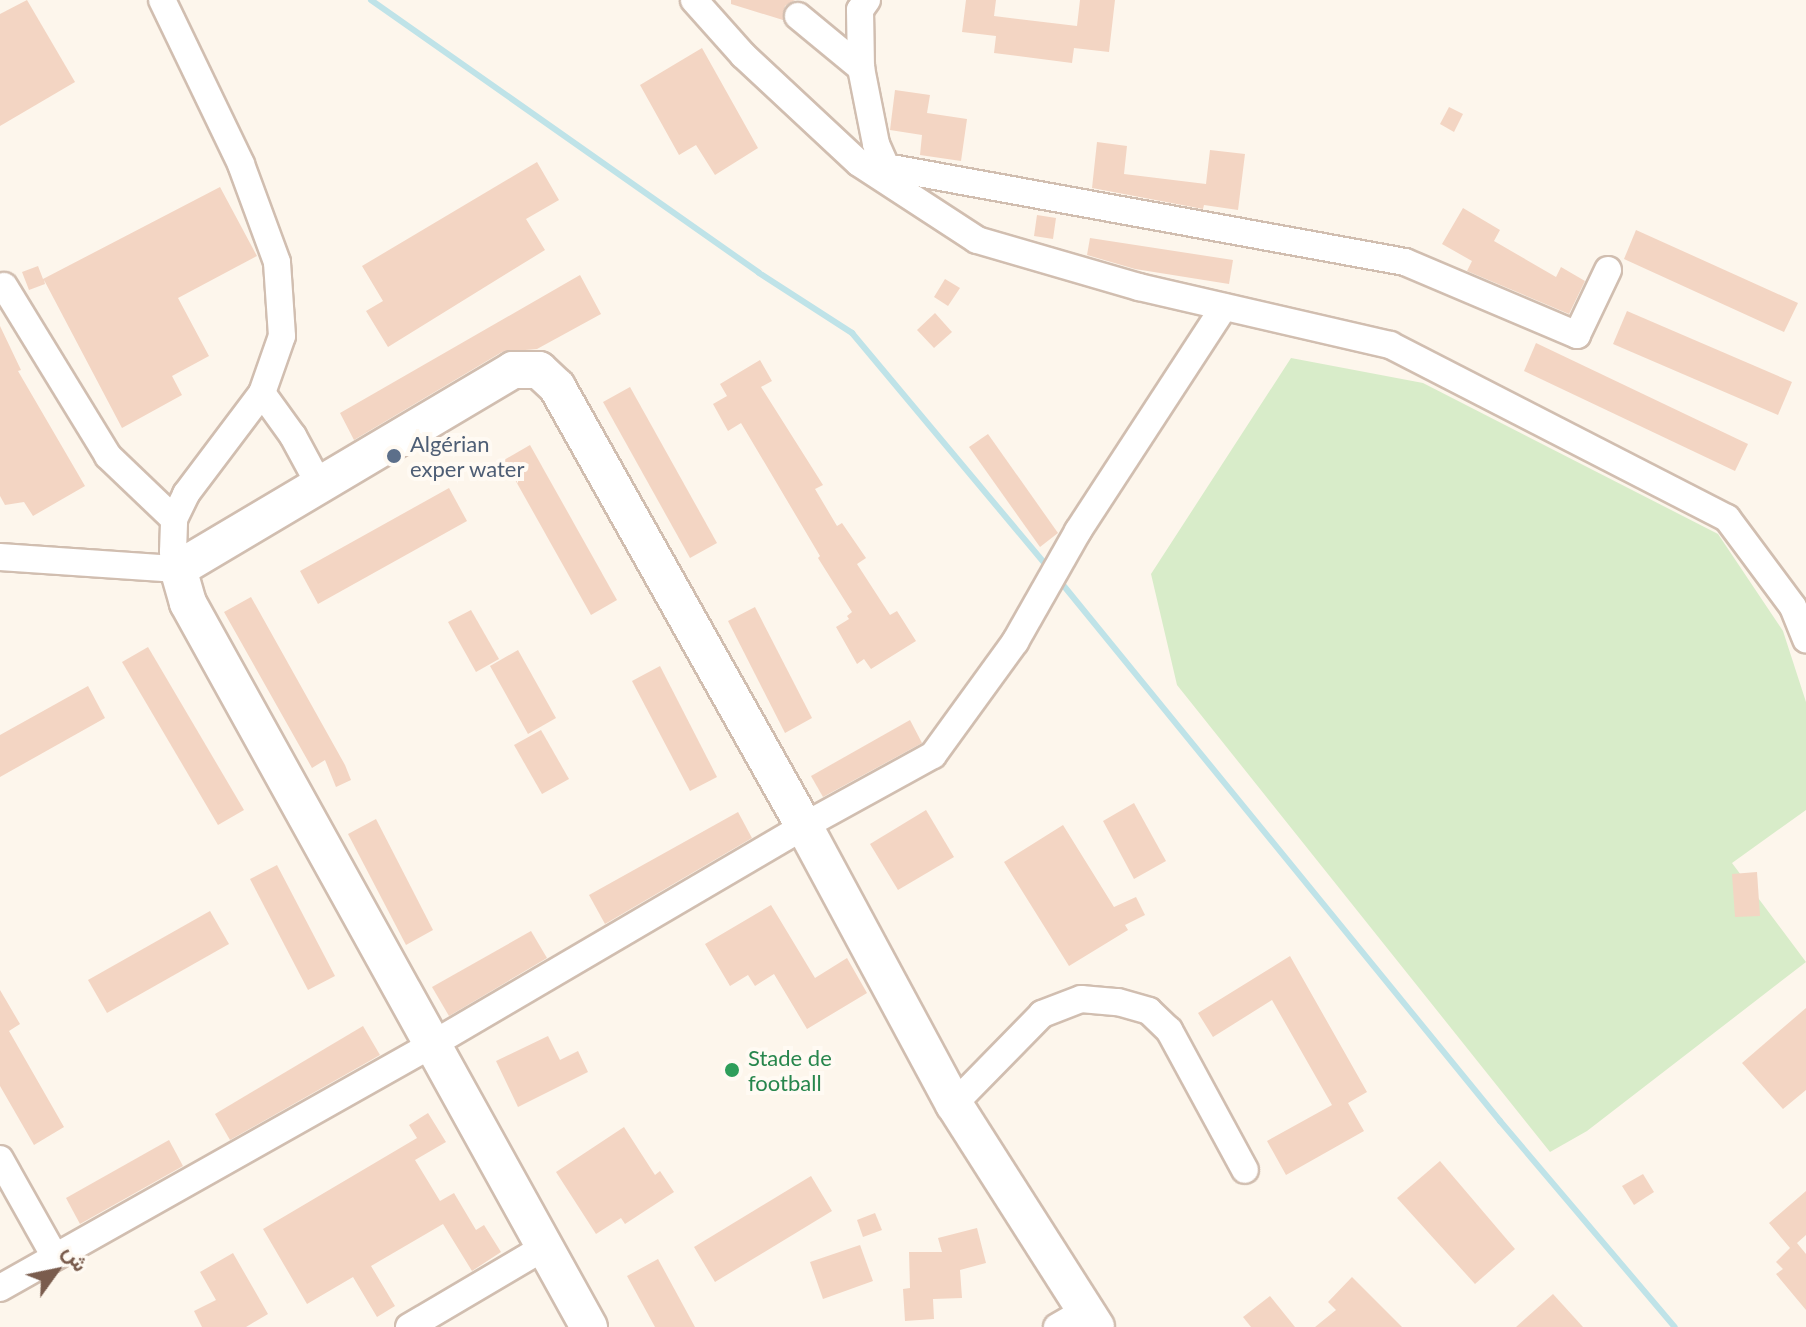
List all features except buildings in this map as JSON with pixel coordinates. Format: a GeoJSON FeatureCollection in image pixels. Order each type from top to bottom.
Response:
{"type":"FeatureCollection","features":[{"type":"Feature","properties":{"kind":"street"},"geometry":{"type":"LineString","coordinates":[[162,0],[241,164],[277,262],[282,336],[262,393],[186,494],[174,519],[173,552],[188,603],[589,1327]]}},
{"type":"Feature","properties":{"kind":"street"},"geometry":{"type":"LineString","coordinates":[[694,0],[743,55],[859,163],[977,240],[1139,287],[1390,345],[1727,518],[1793,607],[1806,639]]}},
{"type":"Feature","properties":{"kind":"street"},"geometry":{"type":"LineString","coordinates":[[858,3],[861,68],[876,144],[886,166]]}},
{"type":"Feature","properties":{"kind":"street"},"geometry":{"type":"LineString","coordinates":[[798,16],[861,68]]}},
{"type":"Feature","properties":{"kind":"street"},"geometry":{"type":"LineString","coordinates":[[859,163],[1405,262],[1577,335],[1608,270]]}},
{"type":"Feature","properties":{"kind":"street"},"geometry":{"type":"LineString","coordinates":[[4,286],[108,456],[174,519]]}},
{"type":"Feature","properties":{"kind":"street"},"geometry":{"type":"LineString","coordinates":[[0,1288],[433,1044],[804,826],[933,755],[1015,642],[1078,531],[1224,307]]}},
{"type":"Feature","properties":{"kind":"street"},"geometry":{"type":"LineString","coordinates":[[0,557],[178,569],[513,370],[539,370],[557,387],[804,826],[954,1104],[1080,1321]]}},
{"type":"Feature","properties":{"kind":"street"},"geometry":{"type":"LineString","coordinates":[[262,393],[293,436],[320,486]]}},
{"type":"Feature","properties":{"kind":"street"},"geometry":{"type":"LineString","coordinates":[[954,1104],[1042,1014],[1081,999],[1118,1002],[1149,1011],[1169,1030],[1245,1170]]}},
{"type":"Feature","properties":{"kind":"street"},"geometry":{"type":"LineString","coordinates":[[0,1159],[55,1257]]}},
{"type":"Feature","properties":{"kind":"street"},"geometry":{"type":"LineString","coordinates":[[409,1327],[545,1247]]}},
{"type":"Feature","properties":{"kind":"green space"},"geometry":{"type":"Polygon","coordinates":[[[1291,358],[1423,383],[1718,534],[1783,631],[1806,702],[1806,810],[1732,863],[1806,962],[1587,1131],[1550,1152],[1177,685],[1151,574],[1291,358]]]}},
{"type":"Feature","properties":{"kind":"waterway"},"geometry":{"type":"LineString","coordinates":[[371,0],[759,273],[852,333],[1049,569]]}},
{"type":"Feature","properties":{"kind":"waterway"},"geometry":{"type":"LineString","coordinates":[[1059,580],[1500,1121],[1675,1327]]}},
{"type":"Feature","properties":{"kind":"place","name":"Algérian exper water"},"geometry":{"type":"Point","coordinates":[394,456]}},
{"type":"Feature","properties":{"kind":"place","name":"Stade de football"},"geometry":{"type":"Point","coordinates":[732,1070]}}]}
